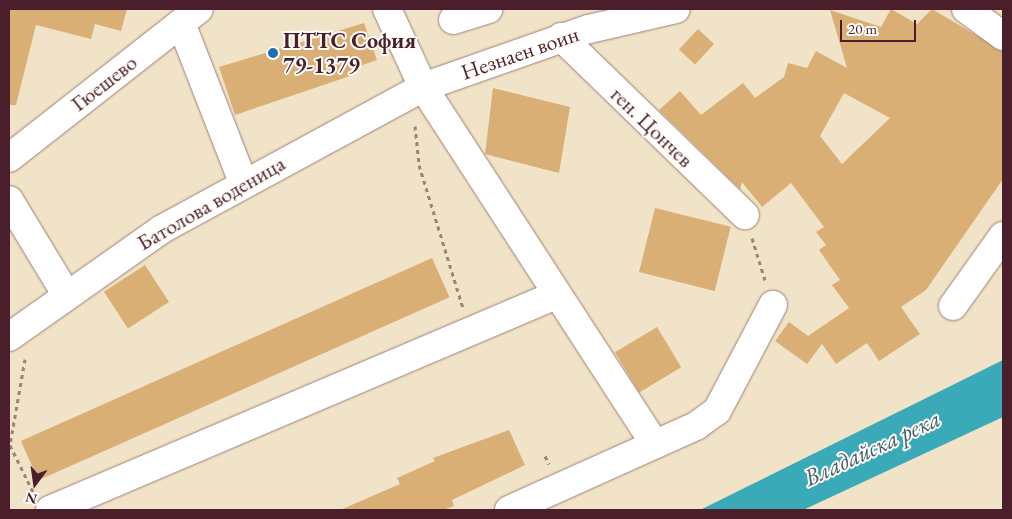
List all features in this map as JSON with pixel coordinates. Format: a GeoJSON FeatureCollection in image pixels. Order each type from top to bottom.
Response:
{"type":"FeatureCollection","features":[{"type":"Feature","properties":{"kind":"street"},"geometry":{"type":"LineString","coordinates":[[387,9],[423,87],[556,295],[655,444]]}},
{"type":"Feature","properties":{"kind":"street"},"geometry":{"type":"LineString","coordinates":[[453,20],[488,9]]}},
{"type":"Feature","properties":{"kind":"street","name":"Незнаен воин"},"geometry":{"type":"LineString","coordinates":[[423,87],[561,37],[676,9]]}},
{"type":"Feature","properties":{"kind":"street"},"geometry":{"type":"LineString","coordinates":[[966,9],[1003,36]]}},
{"type":"Feature","properties":{"kind":"street"},"geometry":{"type":"LineString","coordinates":[[190,16],[243,182]]}},
{"type":"Feature","properties":{"kind":"street","name":"Гюешево"},"geometry":{"type":"LineString","coordinates":[[9,158],[190,16]]}},
{"type":"Feature","properties":{"kind":"street","name":"ген. Цончев"},"geometry":{"type":"LineString","coordinates":[[561,37],[745,215]]}},
{"type":"Feature","properties":{"kind":"street","name":"Батолова воденица"},"geometry":{"type":"LineString","coordinates":[[9,337],[66,294],[162,229],[243,182],[423,87]]}},
{"type":"Feature","properties":{"kind":"street"},"geometry":{"type":"LineString","coordinates":[[9,200],[66,294]]}},
{"type":"Feature","properties":{"kind":"street"},"geometry":{"type":"LineString","coordinates":[[953,306],[1003,236]]}},
{"type":"Feature","properties":{"kind":"street"},"geometry":{"type":"LineString","coordinates":[[44,506],[556,295]]}},
{"type":"Feature","properties":{"kind":"street"},"geometry":{"type":"LineString","coordinates":[[509,510],[655,444],[717,411],[773,305]]}},
{"type":"Feature","properties":{"kind":"path"},"geometry":{"type":"LineString","coordinates":[[423,87],[414,115],[419,165],[470,332]]}},
{"type":"Feature","properties":{"kind":"path"},"geometry":{"type":"LineString","coordinates":[[745,215],[773,305]]}},
{"type":"Feature","properties":{"kind":"path"},"geometry":{"type":"LineString","coordinates":[[32,319],[9,444],[44,506]]}},
{"type":"Feature","properties":{"kind":"water","name":"Владайска река"},"geometry":{"type":"Polygon","coordinates":[[[1003,360],[1003,417],[803,510],[700,510],[1003,360]]]}},
{"type":"Feature","properties":{"kind":"building"},"geometry":{"type":"Polygon","coordinates":[[[9,9],[127,9],[121,31],[95,24],[91,39],[36,25],[16,105],[9,105],[9,9]]]}},
{"type":"Feature","properties":{"kind":"building"},"geometry":{"type":"Polygon","coordinates":[[[891,9],[917,24],[932,9],[1003,51],[1003,179],[926,290],[901,307],[920,334],[879,361],[867,343],[836,364],[822,344],[807,364],[775,341],[789,322],[808,336],[849,308],[832,285],[840,280],[819,250],[826,245],[816,232],[824,227],[791,183],[762,207],[742,182],[740,189],[659,110],[680,91],[701,115],[743,83],[755,98],[784,77],[788,63],[807,68],[816,51],[847,68],[830,10],[881,27],[891,9]],[[844,93],[820,136],[842,164],[890,118],[844,93]]]}},
{"type":"Feature","properties":{"kind":"building"},"geometry":{"type":"Polygon","coordinates":[[[364,23],[377,60],[351,69],[353,75],[235,115],[219,67],[364,23]]]}},
{"type":"Feature","properties":{"kind":"building"},"geometry":{"type":"Polygon","coordinates":[[[698,29],[714,44],[695,64],[679,49],[698,29]]]}},
{"type":"Feature","properties":{"kind":"building"},"geometry":{"type":"Polygon","coordinates":[[[493,88],[570,107],[559,173],[485,154],[493,88]]]}},
{"type":"Feature","properties":{"kind":"building"},"geometry":{"type":"Polygon","coordinates":[[[655,208],[731,227],[715,291],[639,272],[655,208]]]}},
{"type":"Feature","properties":{"kind":"building"},"geometry":{"type":"Polygon","coordinates":[[[432,258],[449,297],[38,480],[21,441],[432,258]]]}},
{"type":"Feature","properties":{"kind":"building"},"geometry":{"type":"Polygon","coordinates":[[[145,265],[169,302],[128,329],[104,292],[145,265]]]}},
{"type":"Feature","properties":{"kind":"building"},"geometry":{"type":"Polygon","coordinates":[[[657,327],[681,367],[639,393],[615,352],[657,327]]]}},
{"type":"Feature","properties":{"kind":"building"},"geometry":{"type":"Polygon","coordinates":[[[509,430],[525,465],[452,500],[454,506],[443,510],[340,510],[400,484],[397,478],[435,461],[433,458],[509,430]]]}},
{"type":"Feature","properties":{"kind":"place","name":"ПТТС София 79-1379"},"geometry":{"type":"Point","coordinates":[273,53]}}]}
